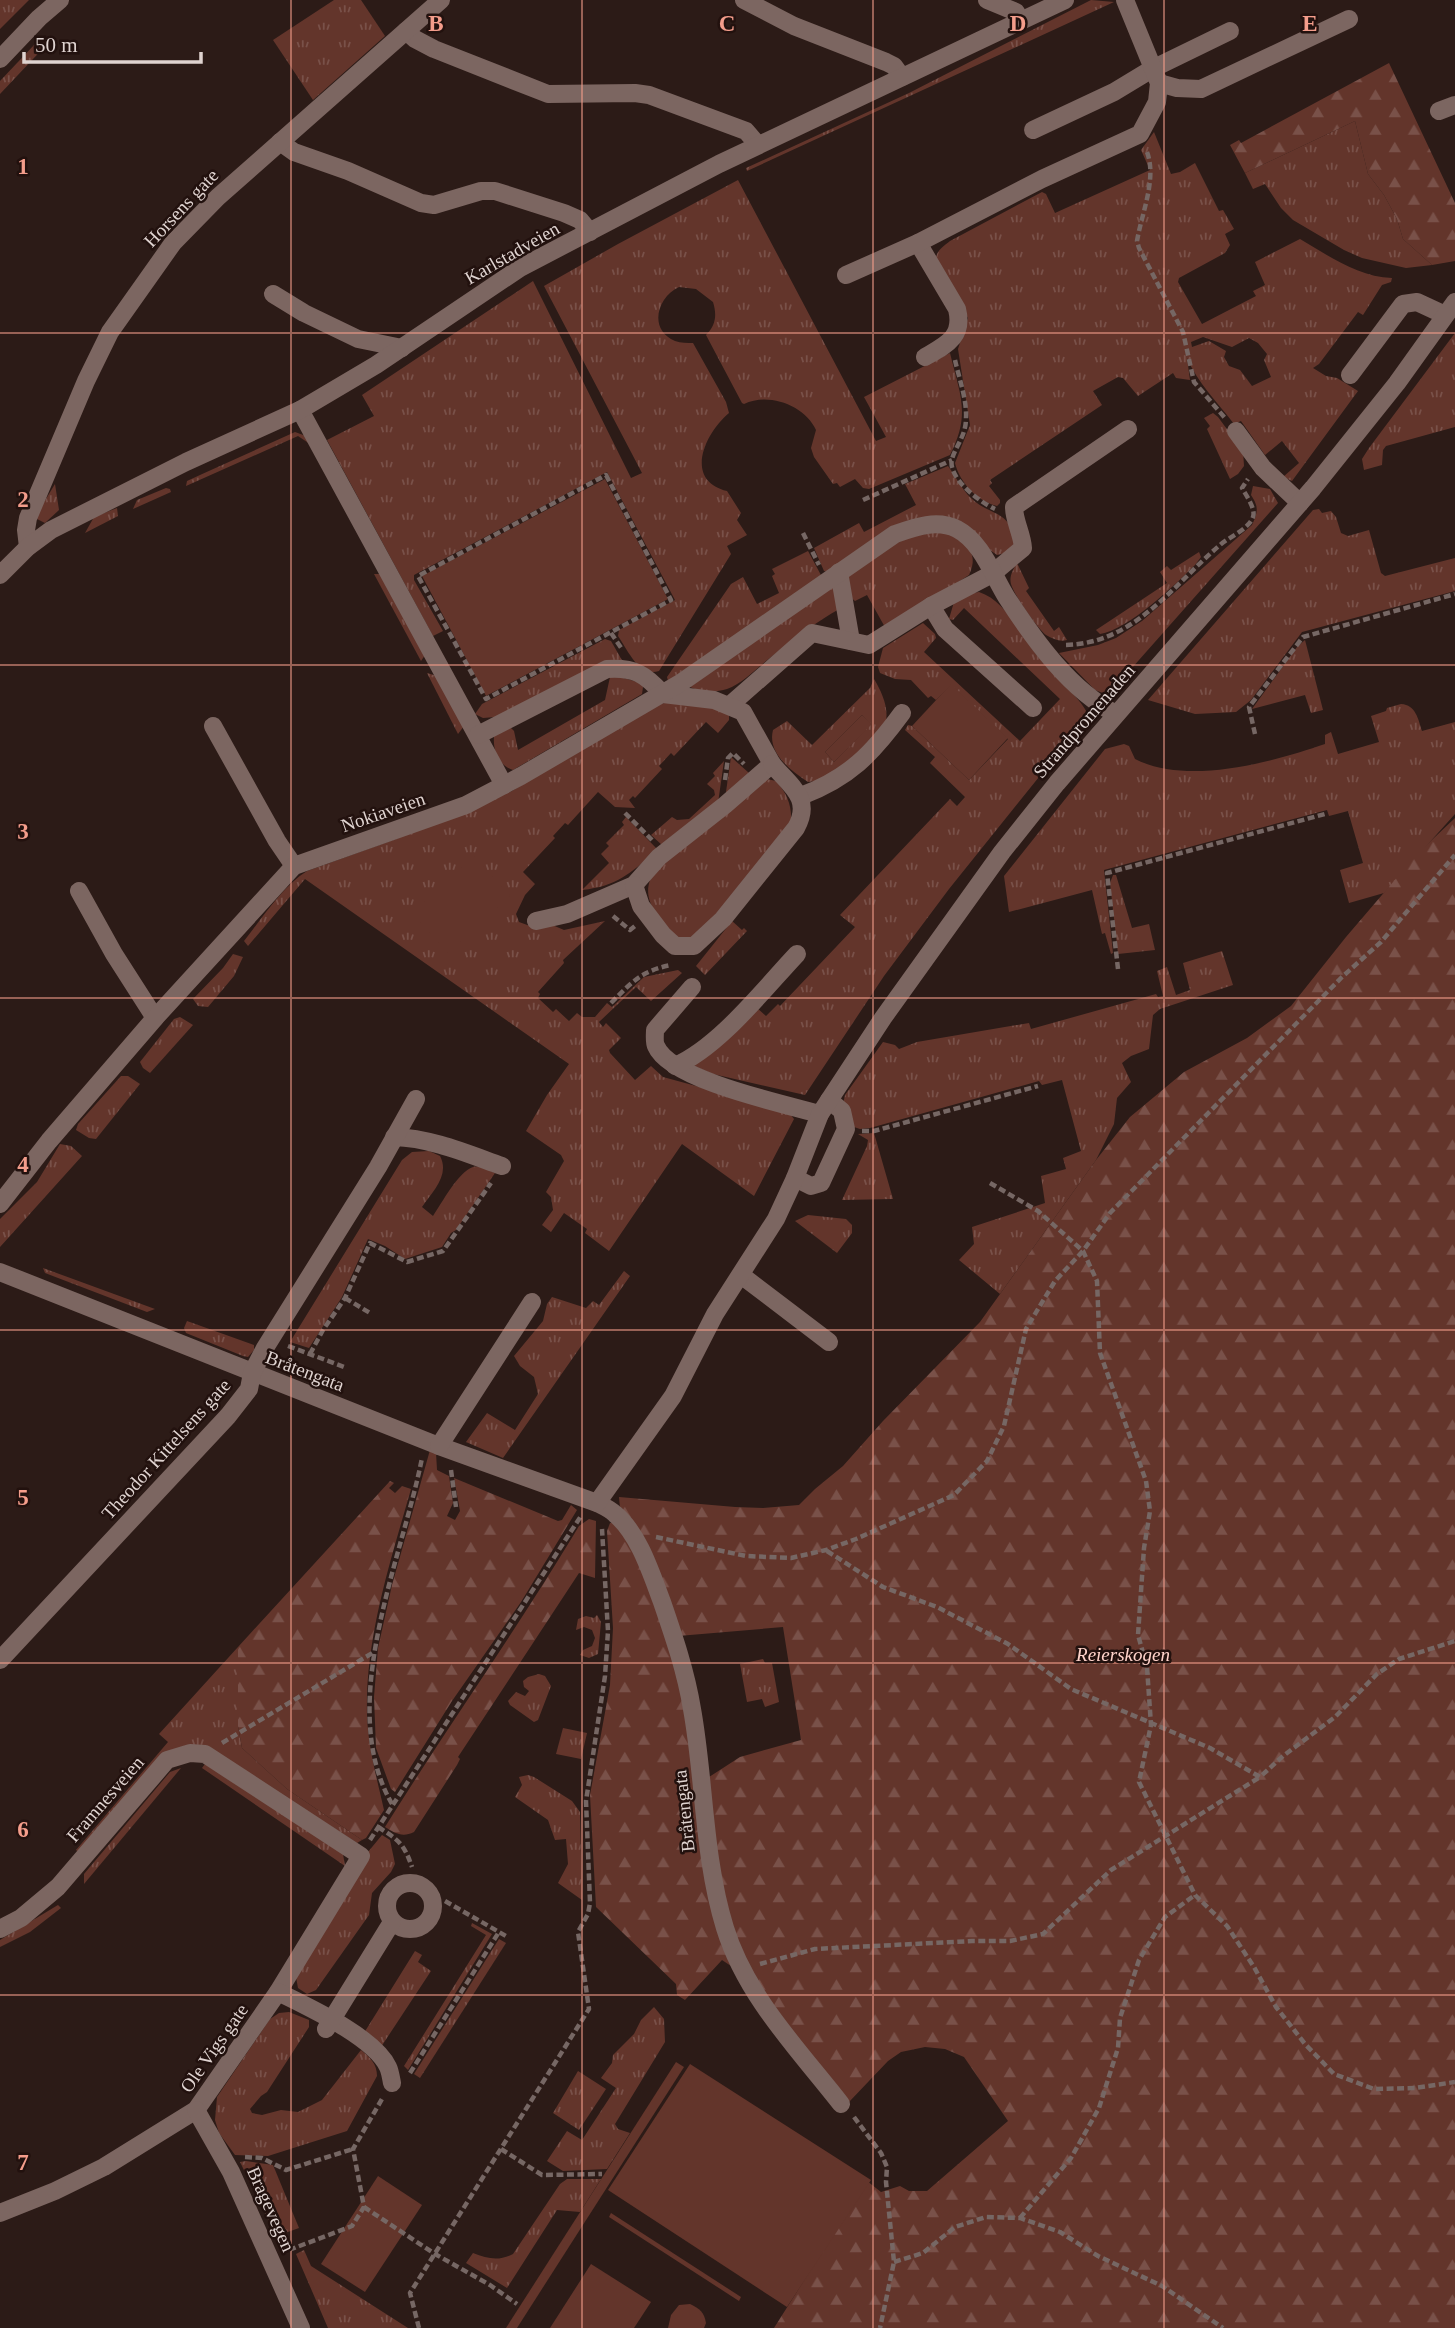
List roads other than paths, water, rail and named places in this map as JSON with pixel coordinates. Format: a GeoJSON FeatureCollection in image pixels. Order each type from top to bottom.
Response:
{"type":"FeatureCollection","features":[{"type":"Feature","properties":{"kind":"street"},"geometry":{"type":"LineString","coordinates":[[0,59],[60,0]]}},
{"type":"Feature","properties":{"kind":"street","name":"Horsens gate"},"geometry":{"type":"LineString","coordinates":[[28,547],[28,518],[86,381],[110,332],[173,243],[218,197],[441,0]]}},
{"type":"Feature","properties":{"kind":"street"},"geometry":{"type":"LineString","coordinates":[[744,0],[794,26],[886,62],[894,66],[902,77]]}},
{"type":"Feature","properties":{"kind":"street"},"geometry":{"type":"LineString","coordinates":[[987,0],[1016,12],[1021,21]]}},
{"type":"Feature","properties":{"kind":"street","name":"Karlstadveien"},"geometry":{"type":"LineString","coordinates":[[0,575],[28,547],[71,518],[300,410],[402,348],[520,268],[758,145],[1065,0]]}},
{"type":"Feature","properties":{"kind":"street"},"geometry":{"type":"LineString","coordinates":[[846,275],[918,243],[1042,179],[1140,134],[1157,102],[1155,76],[1125,0]]}},
{"type":"Feature","properties":{"kind":"street"},"geometry":{"type":"LineString","coordinates":[[1155,76],[1200,89],[1349,19]]}},
{"type":"Feature","properties":{"kind":"street"},"geometry":{"type":"LineString","coordinates":[[1033,130],[1155,76],[1230,31]]}},
{"type":"Feature","properties":{"kind":"street"},"geometry":{"type":"LineString","coordinates":[[406,32],[434,48],[548,93],[649,95],[746,131],[758,145]]}},
{"type":"Feature","properties":{"kind":"street"},"geometry":{"type":"LineString","coordinates":[[280,142],[294,152],[348,171],[421,203],[434,205],[481,191],[495,191],[564,212],[580,220],[590,232]]}},
{"type":"Feature","properties":{"kind":"street"},"geometry":{"type":"LineString","coordinates":[[918,243],[957,309],[960,320],[951,342],[925,357]]}},
{"type":"Feature","properties":{"kind":"street"},"geometry":{"type":"LineString","coordinates":[[273,294],[304,313],[358,339],[402,348]]}},
{"type":"Feature","properties":{"kind":"street"},"geometry":{"type":"LineString","coordinates":[[1350,375],[1403,304],[1417,302],[1450,309]]}},
{"type":"Feature","properties":{"kind":"street","name":"Strandpromenaden"},"geometry":{"type":"LineString","coordinates":[[741,1275],[776,1219],[824,1107],[883,1018],[1002,852],[1116,714],[1300,503],[1396,383],[1450,309]]}},
{"type":"Feature","properties":{"kind":"street"},"geometry":{"type":"LineString","coordinates":[[300,410],[504,785]]}},
{"type":"Feature","properties":{"kind":"street"},"geometry":{"type":"LineString","coordinates":[[730,705],[812,632],[869,645],[931,606],[992,574],[1023,548],[1022,534],[1014,518],[1014,507],[1128,429]]}},
{"type":"Feature","properties":{"kind":"street"},"geometry":{"type":"LineString","coordinates":[[1236,431],[1263,468],[1300,503]]}},
{"type":"Feature","properties":{"kind":"street","name":"Nokiaveien"},"geometry":{"type":"LineString","coordinates":[[0,1204],[49,1141],[155,1018],[294,866],[466,805],[504,785],[663,694],[895,534],[920,526],[940,524],[958,530],[976,545],[1025,625],[1046,652],[1083,691],[1102,707],[1116,714]]}},
{"type":"Feature","properties":{"kind":"street"},"geometry":{"type":"LineString","coordinates":[[833,577],[851,641]]}},
{"type":"Feature","properties":{"kind":"street"},"geometry":{"type":"LineString","coordinates":[[931,606],[945,629],[1033,708]]}},
{"type":"Feature","properties":{"kind":"street"},"geometry":{"type":"LineString","coordinates":[[478,736],[607,669],[621,668],[646,676],[663,694],[714,700],[743,712],[772,764],[801,796],[802,817],[796,828],[723,919],[694,946],[675,946],[663,935],[641,906],[634,885]]}},
{"type":"Feature","properties":{"kind":"street"},"geometry":{"type":"LineString","coordinates":[[801,796],[829,785],[864,759],[902,713]]}},
{"type":"Feature","properties":{"kind":"street"},"geometry":{"type":"LineString","coordinates":[[213,726],[277,841],[294,866]]}},
{"type":"Feature","properties":{"kind":"street"},"geometry":{"type":"LineString","coordinates":[[536,921],[567,914],[634,885],[659,857],[772,764]]}},
{"type":"Feature","properties":{"kind":"street"},"geometry":{"type":"LineString","coordinates":[[79,891],[114,954],[155,1018]]}},
{"type":"Feature","properties":{"kind":"street"},"geometry":{"type":"LineString","coordinates":[[675,1066],[692,1059],[709,1046],[797,954]]}},
{"type":"Feature","properties":{"kind":"street"},"geometry":{"type":"LineString","coordinates":[[692,986],[655,1030],[656,1046],[675,1066],[698,1078],[842,1111],[846,1129],[821,1183],[811,1186],[795,1178]]}},
{"type":"Feature","properties":{"kind":"street","name":"Theodor Kittelsens gate"},"geometry":{"type":"LineString","coordinates":[[0,1660],[228,1416],[249,1389],[252,1373],[270,1339],[416,1099]]}},
{"type":"Feature","properties":{"kind":"street"},"geometry":{"type":"LineString","coordinates":[[394,1137],[431,1143],[502,1166]]}},
{"type":"Feature","properties":{"kind":"street","name":"Bråtengata"},"geometry":{"type":"LineString","coordinates":[[0,1272],[432,1443],[597,1503],[615,1514],[631,1533],[656,1587],[684,1668],[694,1719],[713,1875],[725,1927],[742,1969],[774,2020],[841,2104]]}},
{"type":"Feature","properties":{"kind":"street"},"geometry":{"type":"LineString","coordinates":[[597,1503],[673,1396],[705,1332],[741,1275],[829,1342]]}},
{"type":"Feature","properties":{"kind":"street"},"geometry":{"type":"LineString","coordinates":[[432,1443],[532,1302]]}},
{"type":"Feature","properties":{"kind":"street","name":"Framnesveien"},"geometry":{"type":"LineString","coordinates":[[0,1929],[21,1918],[58,1887],[167,1760],[190,1753],[205,1754]]}},
{"type":"Feature","properties":{"kind":"street","name":"Ole Vigs gate"},"geometry":{"type":"LineString","coordinates":[[0,2213],[55,2191],[103,2167],[196,2110],[278,1993],[361,1856],[205,1754]]}},
{"type":"Feature","properties":{"kind":"street"},"geometry":{"type":"LineString","coordinates":[[329,2024],[392,1922]]}},
{"type":"Feature","properties":{"kind":"street"},"geometry":{"type":"LineString","coordinates":[[278,1993],[376,2052],[388,2067],[392,2083]]}},
{"type":"Feature","properties":{"kind":"street","name":"Bragevegen"},"geometry":{"type":"LineString","coordinates":[[196,2110],[227,2163],[301,2328]]}},
{"type":"Feature","properties":{"kind":"park label","name":"Reierskogen"},"geometry":{"type":"Point","coordinates":[1123,1654]}}]}
